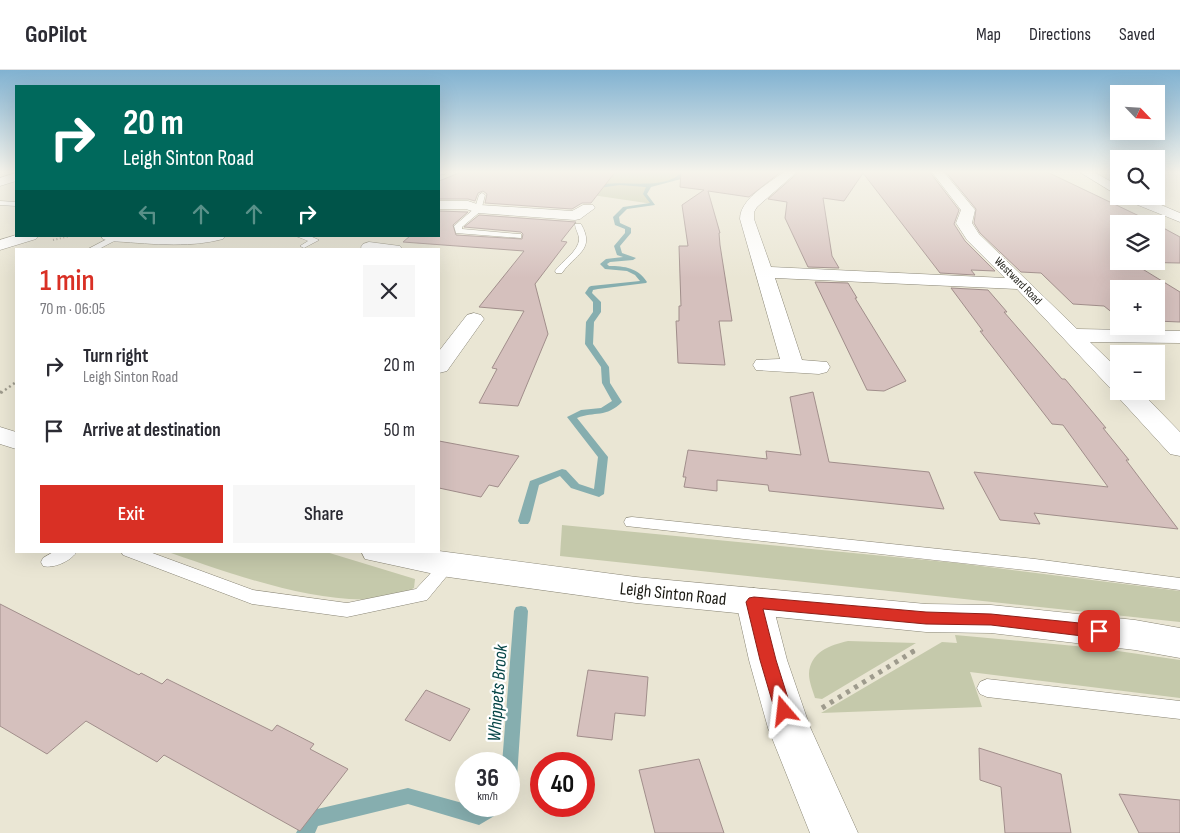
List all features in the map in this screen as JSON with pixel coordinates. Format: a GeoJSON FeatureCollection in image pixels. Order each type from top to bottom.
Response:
{"type":"FeatureCollection","features":[{"type":"Feature","properties":{"kind":"street"},"geometry":{"type":"LineString","coordinates":[[511,207],[580,217]]}},
{"type":"Feature","properties":{"kind":"street"},"geometry":{"type":"LineString","coordinates":[[750,207],[747,212],[747,219],[793,366]]}},
{"type":"Feature","properties":{"kind":"street","name":"Westward Road"},"geometry":{"type":"LineString","coordinates":[[965,207],[968,210],[964,223],[973,237],[1022,284],[1110,375]]}},
{"type":"Feature","properties":{"kind":"street"},"geometry":{"type":"LineString","coordinates":[[1153,207],[1180,218]]}},
{"type":"Feature","properties":{"kind":"street"},"geometry":{"type":"LineString","coordinates":[[0,228],[15,229]]}},
{"type":"Feature","properties":{"kind":"street"},"geometry":{"type":"LineString","coordinates":[[0,246],[27,237]]}},
{"type":"Feature","properties":{"kind":"street"},"geometry":{"type":"LineString","coordinates":[[118,237],[214,241]]}},
{"type":"Feature","properties":{"kind":"street"},"geometry":{"type":"LineString","coordinates":[[369,247],[382,248]]}},
{"type":"Feature","properties":{"kind":"street"},"geometry":{"type":"LineString","coordinates":[[764,272],[1022,284]]}},
{"type":"Feature","properties":{"kind":"street"},"geometry":{"type":"LineString","coordinates":[[440,365],[474,319]]}},
{"type":"Feature","properties":{"kind":"street"},"geometry":{"type":"LineString","coordinates":[[1071,335],[1180,336]]}},
{"type":"Feature","properties":{"kind":"street"},"geometry":{"type":"LineString","coordinates":[[764,365],[819,367]]}},
{"type":"Feature","properties":{"kind":"street"},"geometry":{"type":"LineString","coordinates":[[1135,400],[1180,448]]}},
{"type":"Feature","properties":{"kind":"street"},"geometry":{"type":"LineString","coordinates":[[0,435],[15,441]]}},
{"type":"Feature","properties":{"kind":"street","name":"Leigh Sinton Road"},"geometry":{"type":"LineString","coordinates":[[386,553],[448,566],[514,575],[754,602],[926,618],[991,620],[1135,635],[1180,643]]}},
{"type":"Feature","properties":{"kind":"street"},"geometry":{"type":"LineString","coordinates":[[754,602],[768,660],[789,728],[834,833]]}},
{"type":"Feature","properties":{"kind":"lane"},"geometry":{"type":"LineString","coordinates":[[476,207],[458,226],[460,231],[518,236]]}},
{"type":"Feature","properties":{"kind":"lane"},"geometry":{"type":"LineString","coordinates":[[559,271],[563,263],[580,249],[583,236],[580,217]]}},
{"type":"Feature","properties":{"kind":"lane"},"geometry":{"type":"LineString","coordinates":[[94,248],[118,237]]}},
{"type":"Feature","properties":{"kind":"lane"},"geometry":{"type":"LineString","coordinates":[[304,237],[315,240],[304,246]]}},
{"type":"Feature","properties":{"kind":"lane"},"geometry":{"type":"LineString","coordinates":[[632,522],[985,559],[1180,584]]}},
{"type":"Feature","properties":{"kind":"lane"},"geometry":{"type":"LineString","coordinates":[[49,562],[65,553]]}},
{"type":"Feature","properties":{"kind":"lane"},"geometry":{"type":"LineString","coordinates":[[134,553],[252,597],[347,610],[422,596],[448,566]]}},
{"type":"Feature","properties":{"kind":"lane"},"geometry":{"type":"LineString","coordinates":[[987,688],[1180,710]]}},
{"type":"Feature","properties":{"kind":"path"},"geometry":{"type":"LineString","coordinates":[[0,393],[15,383]]}},
{"type":"Feature","properties":{"kind":"path"},"geometry":{"type":"LineString","coordinates":[[789,728],[931,640],[926,618]]}},
{"type":"Feature","properties":{"kind":"green space"},"geometry":{"type":"Polygon","coordinates":[[[562,525],[957,563],[1180,591],[1180,622],[560,556],[562,525]]]}},
{"type":"Feature","properties":{"kind":"green space"},"geometry":{"type":"Polygon","coordinates":[[[171,553],[330,553],[415,579],[414,588],[389,597],[359,599],[325,597],[290,590],[171,553]]]}},
{"type":"Feature","properties":{"kind":"green space"},"geometry":{"type":"Polygon","coordinates":[[[955,635],[1097,648],[1180,660],[1180,698],[970,672],[982,707],[821,713],[942,642],[957,643],[955,635]]]}},
{"type":"Feature","properties":{"kind":"green space"},"geometry":{"type":"Polygon","coordinates":[[[848,641],[916,643],[822,699],[815,698],[809,674],[813,660],[828,647],[848,641]]]}},
{"type":"Feature","properties":{"kind":"building"},"geometry":{"type":"Polygon","coordinates":[[[537,207],[576,207],[572,209],[537,207]]]}},
{"type":"Feature","properties":{"kind":"building"},"geometry":{"type":"Polygon","coordinates":[[[682,207],[712,207],[720,233],[720,245],[732,321],[719,321],[725,365],[678,363],[676,321],[679,321],[679,306],[681,306],[679,246],[688,246],[682,207]]]}},
{"type":"Feature","properties":{"kind":"building"},"geometry":{"type":"Polygon","coordinates":[[[786,207],[824,207],[832,256],[839,268],[808,267],[785,218],[786,207]]]}},
{"type":"Feature","properties":{"kind":"building"},"geometry":{"type":"Polygon","coordinates":[[[889,207],[956,207],[959,210],[954,224],[965,241],[995,271],[971,270],[975,275],[940,273],[889,207]]]}},
{"type":"Feature","properties":{"kind":"building"},"geometry":{"type":"Polygon","coordinates":[[[974,207],[1120,207],[1137,215],[1110,215],[1110,270],[1144,270],[1160,280],[1110,280],[1110,311],[1104,306],[1073,304],[1041,273],[1021,272],[980,233],[974,223],[976,209],[974,207]]]}},
{"type":"Feature","properties":{"kind":"building"},"geometry":{"type":"Polygon","coordinates":[[[440,211],[468,212],[453,225],[456,235],[522,239],[523,234],[521,232],[464,227],[479,215],[576,222],[561,241],[567,242],[535,284],[548,334],[518,406],[479,403],[497,369],[492,368],[524,311],[479,307],[524,251],[403,242],[409,237],[440,237],[440,211]]]}},
{"type":"Feature","properties":{"kind":"building"},"geometry":{"type":"Polygon","coordinates":[[[1165,229],[1180,237],[1180,263],[1165,263],[1165,229]]]}},
{"type":"Feature","properties":{"kind":"building"},"geometry":{"type":"Polygon","coordinates":[[[815,282],[848,283],[857,298],[855,298],[906,381],[884,391],[867,390],[815,282]]]}},
{"type":"Feature","properties":{"kind":"building"},"geometry":{"type":"Polygon","coordinates":[[[1165,283],[1180,292],[1180,322],[1165,321],[1165,283]]]}},
{"type":"Feature","properties":{"kind":"building"},"geometry":{"type":"Polygon","coordinates":[[[951,288],[988,290],[1007,312],[1004,312],[1062,379],[1065,379],[1106,428],[1103,428],[1129,460],[1126,460],[1178,529],[1034,513],[1040,524],[1000,520],[974,472],[1108,487],[1063,425],[1052,424],[980,331],[983,331],[951,288]]]}},
{"type":"Feature","properties":{"kind":"building"},"geometry":{"type":"Polygon","coordinates":[[[813,392],[829,462],[929,472],[944,509],[769,491],[768,485],[717,480],[717,491],[684,487],[686,477],[683,477],[688,450],[767,459],[766,451],[801,455],[790,397],[813,392]]]}},
{"type":"Feature","properties":{"kind":"building"},"geometry":{"type":"Polygon","coordinates":[[[440,441],[519,456],[498,487],[489,485],[481,497],[440,488],[440,441]]]}},
{"type":"Feature","properties":{"kind":"building"},"geometry":{"type":"Polygon","coordinates":[[[0,604],[139,675],[141,673],[162,684],[167,679],[272,731],[277,725],[314,744],[310,749],[348,769],[300,831],[164,755],[157,762],[86,721],[47,754],[0,726],[0,604]]]}},
{"type":"Feature","properties":{"kind":"building"},"geometry":{"type":"Polygon","coordinates":[[[588,670],[648,677],[645,716],[615,713],[612,740],[577,736],[588,670]]]}},
{"type":"Feature","properties":{"kind":"building"},"geometry":{"type":"Polygon","coordinates":[[[426,690],[470,709],[450,741],[405,720],[426,690]]]}},
{"type":"Feature","properties":{"kind":"building"},"geometry":{"type":"Polygon","coordinates":[[[979,748],[1061,774],[1071,833],[1005,833],[1001,787],[980,780],[979,748]]]}},
{"type":"Feature","properties":{"kind":"building"},"geometry":{"type":"Polygon","coordinates":[[[699,759],[724,833],[655,833],[639,770],[699,759]]]}},
{"type":"Feature","properties":{"kind":"building"},"geometry":{"type":"Polygon","coordinates":[[[1119,794],[1180,800],[1180,833],[1139,833],[1119,794]]]}},
{"type":"Feature","properties":{"kind":"waterway","name":"Whippets Brook"},"geometry":{"type":"LineString","coordinates":[[524,521],[534,483],[562,472],[575,486],[599,494],[603,457],[572,417],[584,412],[603,411],[617,402],[606,383],[605,367],[589,344],[590,322],[597,312],[597,302],[588,293],[591,288],[644,282],[633,271],[607,268],[603,264],[608,260],[633,258],[619,254],[617,246],[628,233],[628,228],[617,224],[616,217],[625,208],[635,207]]}},
{"type":"Feature","properties":{"kind":"waterway","name":"Whippets Brook"},"geometry":{"type":"LineString","coordinates":[[511,752],[521,611]]}},
{"type":"Feature","properties":{"kind":"waterway","name":"Whippets Brook"},"geometry":{"type":"LineString","coordinates":[[305,833],[313,819],[408,796],[455,809]]}},
{"type":"Feature","properties":{"kind":"route"},"geometry":{"type":"LineString","coordinates":[[784,711],[768,660],[754,602],[926,618],[991,620],[1099,631]]}}]}
